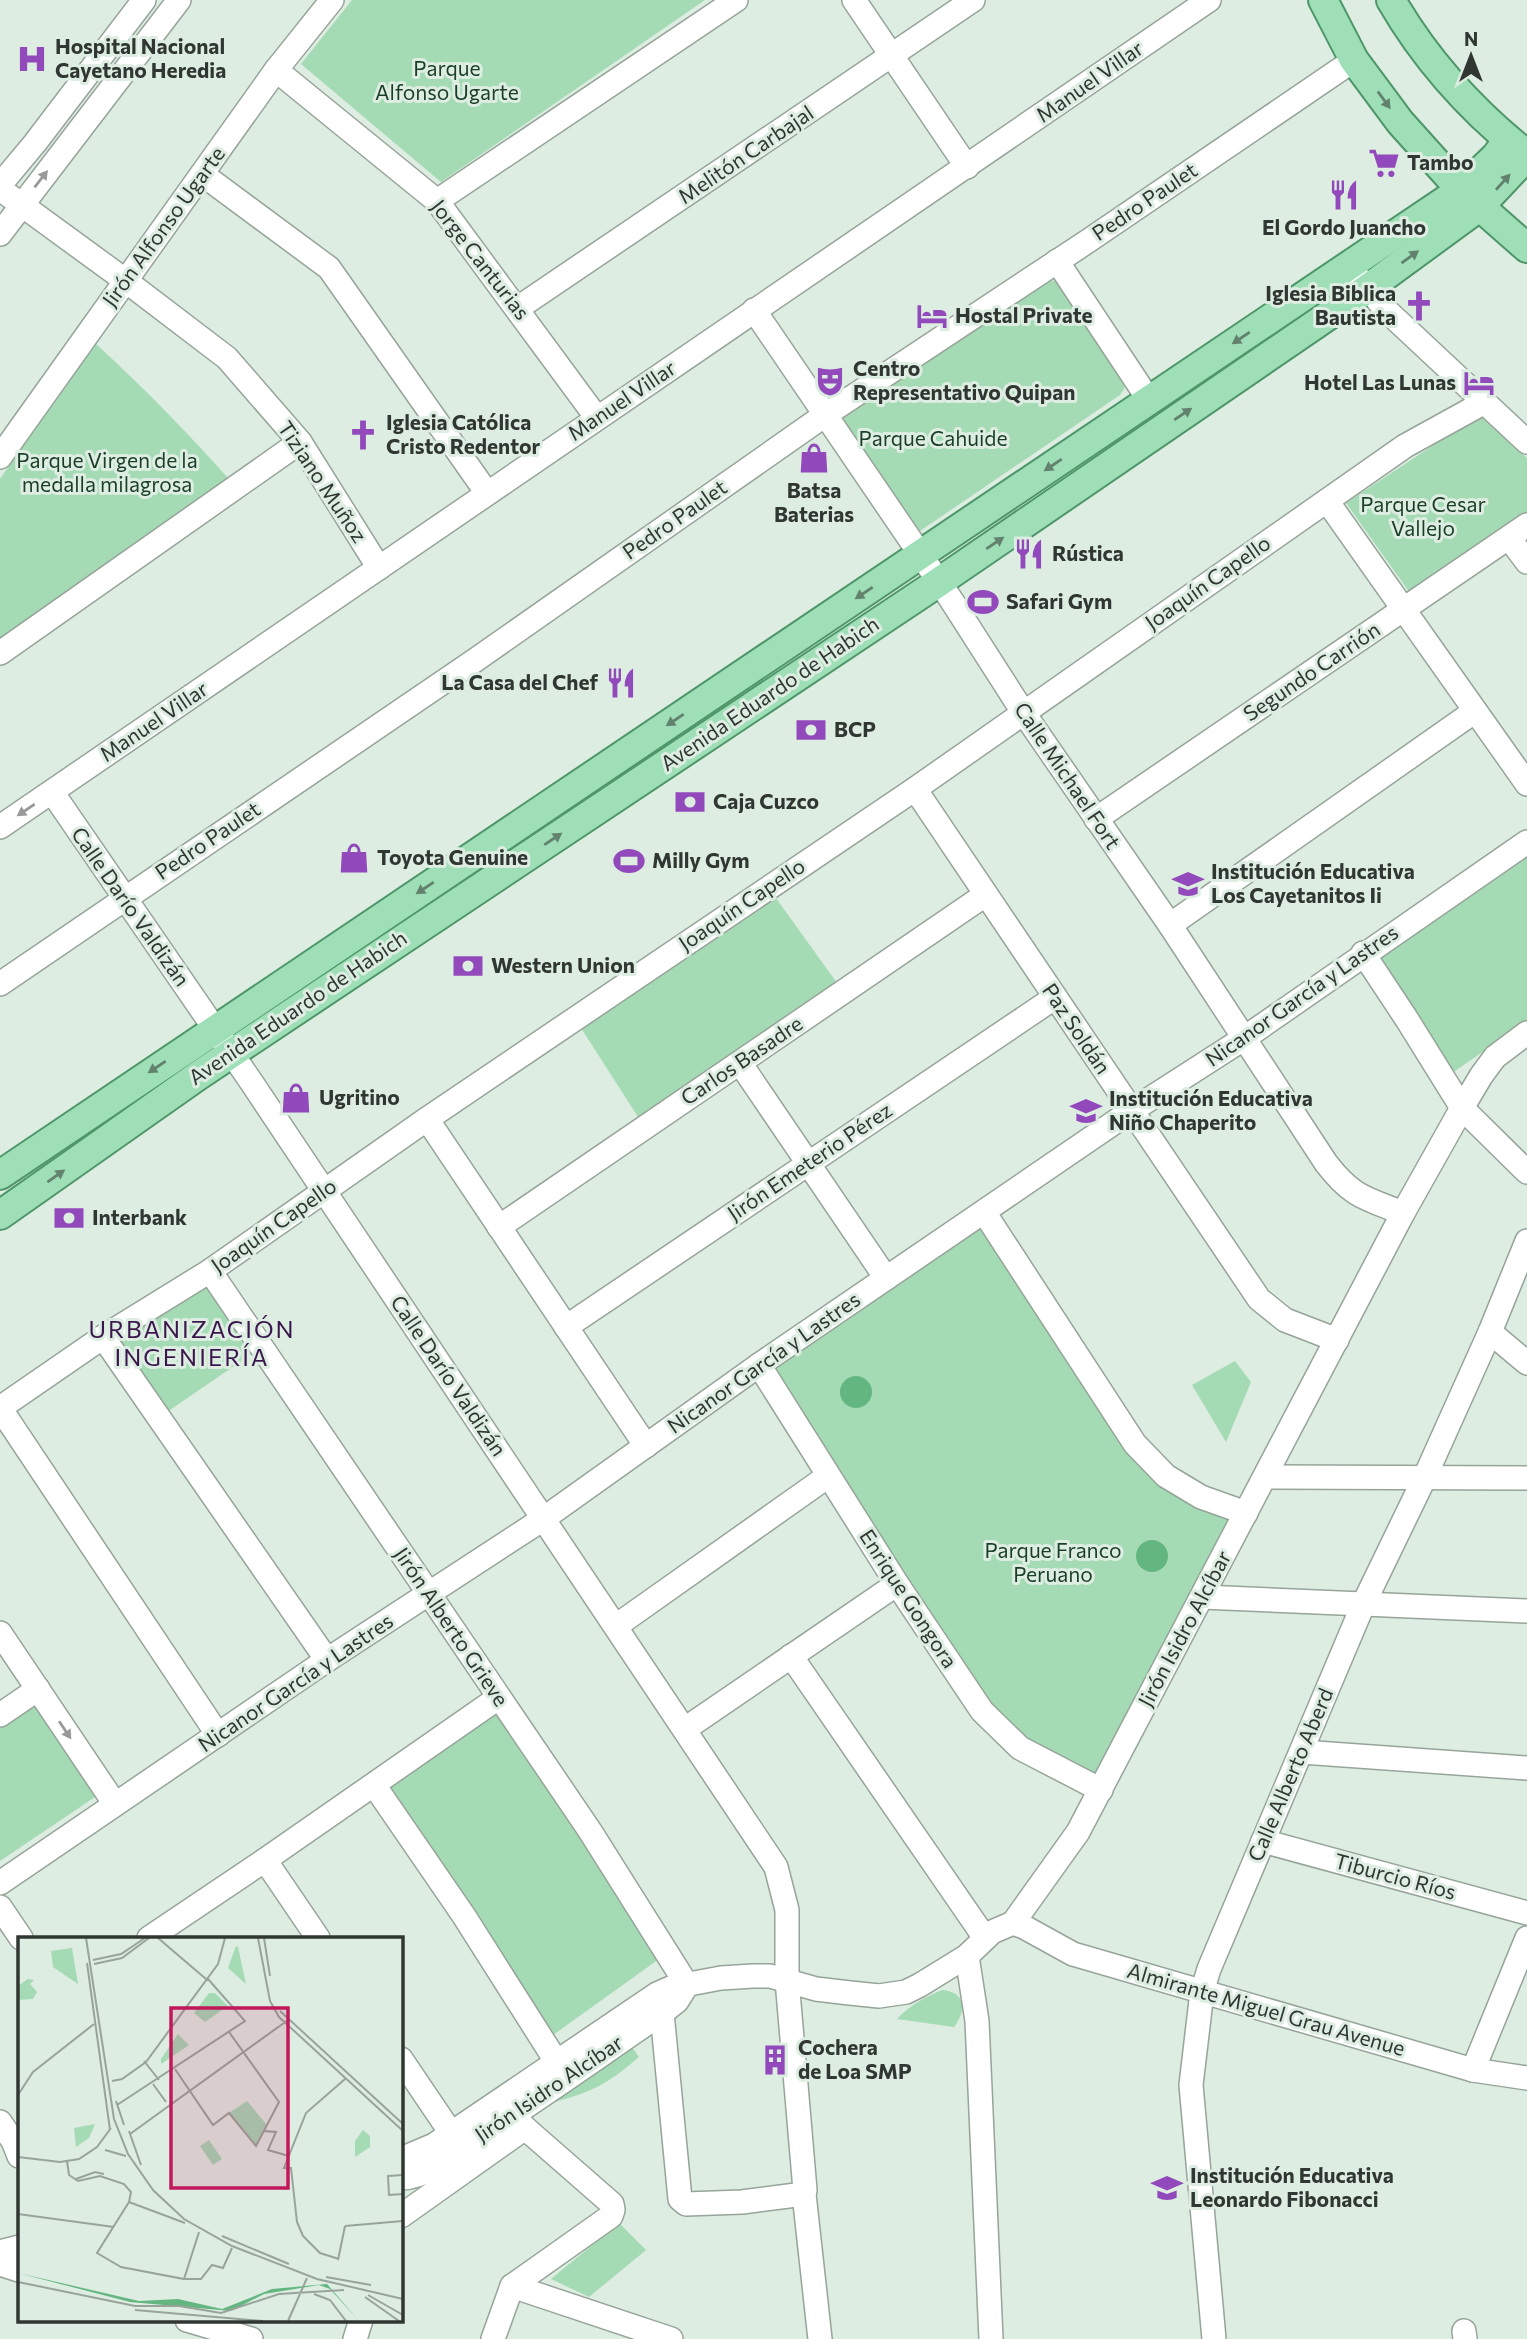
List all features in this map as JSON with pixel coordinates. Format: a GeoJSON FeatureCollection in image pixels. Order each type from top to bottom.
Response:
{"type":"FeatureCollection","features":[{"type":"Feature","properties":{"kind":"main road"},"geometry":{"type":"LineString","coordinates":[[1323,0],[1354,60],[1400,122],[1470,199],[1527,248]]}},
{"type":"Feature","properties":{"kind":"main road"},"geometry":{"type":"LineString","coordinates":[[1391,0],[1422,48],[1458,94],[1521,150]]}},
{"type":"Feature","properties":{"kind":"main road","name":"Avenida Eduardo de Habich"},"geometry":{"type":"LineString","coordinates":[[0,1215],[231,1053],[939,582],[1367,289],[1470,199],[1496,156],[1521,150]]}},
{"type":"Feature","properties":{"kind":"main road","name":"Avenida Eduardo de Habich"},"geometry":{"type":"LineString","coordinates":[[0,1175],[1350,266],[1470,199]]}},
{"type":"Feature","properties":{"kind":"street"},"geometry":{"type":"LineString","coordinates":[[0,187],[144,0]]}},
{"type":"Feature","properties":{"kind":"street"},"geometry":{"type":"LineString","coordinates":[[0,234],[179,0]]}},
{"type":"Feature","properties":{"kind":"street","name":"Jirón Alfonso Ugarte"},"geometry":{"type":"LineString","coordinates":[[0,457],[276,70],[332,0]]}},
{"type":"Feature","properties":{"kind":"street"},"geometry":{"type":"LineString","coordinates":[[437,201],[736,0]]}},
{"type":"Feature","properties":{"kind":"street"},"geometry":{"type":"LineString","coordinates":[[854,0],[967,167]]}},
{"type":"Feature","properties":{"kind":"street","name":"Melitón Carbajal"},"geometry":{"type":"LineString","coordinates":[[518,308],[973,0]]}},
{"type":"Feature","properties":{"kind":"street","name":"Manuel Villar"},"geometry":{"type":"LineString","coordinates":[[0,827],[1209,0]]}},
{"type":"Feature","properties":{"kind":"street","name":"Pedro Paulet"},"geometry":{"type":"LineString","coordinates":[[0,984],[474,661],[825,415],[1354,60]]}},
{"type":"Feature","properties":{"kind":"street","name":"Jorge Canturias"},"geometry":{"type":"LineString","coordinates":[[276,70],[437,201],[597,418]]}},
{"type":"Feature","properties":{"kind":"street"},"geometry":{"type":"LineString","coordinates":[[202,174],[329,268],[487,493]]}},
{"type":"Feature","properties":{"kind":"street","name":"Tiziano Muñoz"},"geometry":{"type":"LineString","coordinates":[[0,187],[20,205],[227,358],[300,442],[379,568]]}},
{"type":"Feature","properties":{"kind":"street"},"geometry":{"type":"LineString","coordinates":[[1057,261],[1149,400]]}},
{"type":"Feature","properties":{"kind":"street"},"geometry":{"type":"LineString","coordinates":[[1350,266],[1387,311],[1527,442]]}},
{"type":"Feature","properties":{"kind":"street","name":"Calle Michael Fort"},"geometry":{"type":"LineString","coordinates":[[754,310],[1341,1183],[1355,1194],[1403,1213]]}},
{"type":"Feature","properties":{"kind":"street","name":"Joaquín Capello"},"geometry":{"type":"LineString","coordinates":[[0,1408],[103,1337],[210,1271],[427,1119],[915,789],[1405,446],[1483,403]]}},
{"type":"Feature","properties":{"kind":"street"},"geometry":{"type":"LineString","coordinates":[[0,653],[300,442]]}},
{"type":"Feature","properties":{"kind":"street"},"geometry":{"type":"LineString","coordinates":[[1327,501],[1527,784]]}},
{"type":"Feature","properties":{"kind":"street"},"geometry":{"type":"LineString","coordinates":[[1518,532],[1527,562]]}},
{"type":"Feature","properties":{"kind":"street","name":"Segundo Carrión"},"geometry":{"type":"LineString","coordinates":[[1096,819],[1518,532]]}},
{"type":"Feature","properties":{"kind":"street"},"geometry":{"type":"LineString","coordinates":[[1170,925],[1475,711]]}},
{"type":"Feature","properties":{"kind":"street","name":"Paz Soldán"},"geometry":{"type":"LineString","coordinates":[[915,789],[1259,1299],[1285,1320],[1337,1340]]}},
{"type":"Feature","properties":{"kind":"street","name":"Calle Darío Valdizán"},"geometry":{"type":"LineString","coordinates":[[52,792],[231,1053],[776,1867],[787,1910],[787,1980],[804,2194],[820,2339]]}},
{"type":"Feature","properties":{"kind":"street","name":"Nicanor García y Lastres"},"geometry":{"type":"LineString","coordinates":[[0,1883],[327,1660],[543,1519],[759,1365],[1131,1111],[1243,1039],[1363,953],[1527,842]]}},
{"type":"Feature","properties":{"kind":"street","name":"Carlos Basadre"},"geometry":{"type":"LineString","coordinates":[[499,1227],[985,895]]}},
{"type":"Feature","properties":{"kind":"street"},"geometry":{"type":"LineString","coordinates":[[1363,953],[1462,1108],[1527,1172]]}},
{"type":"Feature","properties":{"kind":"street","name":"Jirón Emeterio Pérez"},"geometry":{"type":"LineString","coordinates":[[566,1327],[1054,998]]}},
{"type":"Feature","properties":{"kind":"street","name":"Jirón Isidro Alcíbar"},"geometry":{"type":"LineString","coordinates":[[406,2167],[556,2061],[657,1994],[674,1987],[721,1978],[770,1976],[816,1989],[879,1996],[906,1992],[968,1956],[985,1938],[1013,1923],[1078,1832],[1403,1213],[1462,1108],[1495,1057],[1527,1033]]}},
{"type":"Feature","properties":{"kind":"street"},"geometry":{"type":"LineString","coordinates":[[740,1063],[886,1278]]}},
{"type":"Feature","properties":{"kind":"street"},"geometry":{"type":"LineString","coordinates":[[427,1119],[646,1446]]}},
{"type":"Feature","properties":{"kind":"street"},"geometry":{"type":"LineString","coordinates":[[984,1212],[1135,1444],[1166,1476],[1201,1497],[1246,1513]]}},
{"type":"Feature","properties":{"kind":"street","name":"Calle Alberto Aberd"},"geometry":{"type":"LineString","coordinates":[[1214,2339],[1191,2085],[1202,1992],[1209,1969],[1363,1605],[1424,1479],[1490,1332],[1527,1241]]}},
{"type":"Feature","properties":{"kind":"street","name":"Jirón Alberto Grieve"},"geometry":{"type":"LineString","coordinates":[[210,1271],[590,1831],[687,1986]]}},
{"type":"Feature","properties":{"kind":"street"},"geometry":{"type":"LineString","coordinates":[[1490,1332],[1527,1363]]}},
{"type":"Feature","properties":{"kind":"street"},"geometry":{"type":"LineString","coordinates":[[103,1337],[327,1660]]}},
{"type":"Feature","properties":{"kind":"street","name":"Enrique Gongora"},"geometry":{"type":"LineString","coordinates":[[759,1365],[897,1584],[982,1710],[1020,1748],[1101,1790]]}},
{"type":"Feature","properties":{"kind":"street"},"geometry":{"type":"LineString","coordinates":[[0,1408],[218,1735]]}},
{"type":"Feature","properties":{"kind":"street"},"geometry":{"type":"LineString","coordinates":[[616,1626],[828,1476]]}},
{"type":"Feature","properties":{"kind":"street"},"geometry":{"type":"LineString","coordinates":[[1265,1477],[1527,1478]]}},
{"type":"Feature","properties":{"kind":"street"},"geometry":{"type":"LineString","coordinates":[[685,1729],[897,1584]]}},
{"type":"Feature","properties":{"kind":"street"},"geometry":{"type":"LineString","coordinates":[[1202,1597],[1527,1611]]}},
{"type":"Feature","properties":{"kind":"street"},"geometry":{"type":"LineString","coordinates":[[0,1633],[115,1804]]}},
{"type":"Feature","properties":{"kind":"street"},"geometry":{"type":"LineString","coordinates":[[791,1656],[985,1938]]}},
{"type":"Feature","properties":{"kind":"street"},"geometry":{"type":"LineString","coordinates":[[0,1715],[38,1689]]}},
{"type":"Feature","properties":{"kind":"street"},"geometry":{"type":"LineString","coordinates":[[161,1935],[498,1698]]}},
{"type":"Feature","properties":{"kind":"street"},"geometry":{"type":"LineString","coordinates":[[1302,1752],[1527,1769]]}},
{"type":"Feature","properties":{"kind":"street"},"geometry":{"type":"LineString","coordinates":[[373,1785],[464,1916],[556,2061]]}},
{"type":"Feature","properties":{"kind":"street","name":"Tiburcio Ríos"},"geometry":{"type":"LineString","coordinates":[[1263,1840],[1527,1913]]}},
{"type":"Feature","properties":{"kind":"street"},"geometry":{"type":"LineString","coordinates":[[265,1860],[317,1937]]}},
{"type":"Feature","properties":{"kind":"street"},"geometry":{"type":"LineString","coordinates":[[0,1907],[20,1937]]}},
{"type":"Feature","properties":{"kind":"street","name":"Almirante Miguel Grau Avenue"},"geometry":{"type":"LineString","coordinates":[[1013,1923],[1073,1954],[1522,2082]]}},
{"type":"Feature","properties":{"kind":"street"},"geometry":{"type":"LineString","coordinates":[[1474,2070],[1527,1938]]}},
{"type":"Feature","properties":{"kind":"street"},"geometry":{"type":"LineString","coordinates":[[968,1956],[977,2021],[991,2339]]}},
{"type":"Feature","properties":{"kind":"street","name":"Jirón Isidro Alcíbar"},"geometry":{"type":"LineString","coordinates":[[406,2167],[428,2170],[519,2121],[677,2001],[687,1986]]}},
{"type":"Feature","properties":{"kind":"street"},"geometry":{"type":"LineString","coordinates":[[662,2012],[680,2199],[686,2204],[742,2202],[804,2194]]}},
{"type":"Feature","properties":{"kind":"street"},"geometry":{"type":"LineString","coordinates":[[402,2060],[452,2133]]}},
{"type":"Feature","properties":{"kind":"street"},"geometry":{"type":"LineString","coordinates":[[402,2215],[519,2121],[612,2204],[611,2216],[512,2286],[494,2339]]}},
{"type":"Feature","properties":{"kind":"street"},"geometry":{"type":"LineString","coordinates":[[0,2122],[18,2154]]}},
{"type":"Feature","properties":{"kind":"street"},"geometry":{"type":"LineString","coordinates":[[402,2198],[406,2167]]}},
{"type":"Feature","properties":{"kind":"street"},"geometry":{"type":"LineString","coordinates":[[0,2252],[18,2248]]}},
{"type":"Feature","properties":{"kind":"street"},"geometry":{"type":"LineString","coordinates":[[0,2264],[18,2270]]}},
{"type":"Feature","properties":{"kind":"street"},"geometry":{"type":"LineString","coordinates":[[512,2286],[671,2339]]}},
{"type":"Feature","properties":{"kind":"street"},"geometry":{"type":"LineString","coordinates":[[194,2322],[251,2339]]}},
{"type":"Feature","properties":{"kind":"street"},"geometry":{"type":"LineString","coordinates":[[355,2339],[360,2322]]}},
{"type":"Feature","properties":{"kind":"green space","name":"Parque Alfonso Ugarte"},"geometry":{"type":"Polygon","coordinates":[[[352,0],[705,0],[441,182],[301,64],[352,0]]]}},
{"type":"Feature","properties":{"kind":"green space","name":"Parque Cahuide"},"geometry":{"type":"Polygon","coordinates":[[[1045,279],[1055,281],[1124,383],[1124,389],[1120,395],[917,533],[838,426],[841,416],[1045,279]]]}},
{"type":"Feature","properties":{"kind":"green space","name":"Parque Virgen de la medalla milagrosa"},"geometry":{"type":"Polygon","coordinates":[[[95,343],[167,413],[235,486],[0,648],[0,479],[95,343]]]}},
{"type":"Feature","properties":{"kind":"green space","name":"Parque Cesar Vallejo"},"geometry":{"type":"Polygon","coordinates":[[[1479,415],[1527,458],[1527,512],[1410,593],[1346,503],[1479,415]]]}},
{"type":"Feature","properties":{"kind":"green space"},"geometry":{"type":"Polygon","coordinates":[[[1527,852],[1527,1021],[1455,1071],[1446,1070],[1375,963],[1379,951],[1527,852]]]}},
{"type":"Feature","properties":{"kind":"green space"},"geometry":{"type":"Polygon","coordinates":[[[773,894],[837,983],[640,1120],[581,1028],[773,894]]]}},
{"type":"Feature","properties":{"kind":"green space","name":"Parque Franco Peruano"},"geometry":{"type":"Polygon","coordinates":[[[984,1212],[1135,1444],[1246,1513],[1101,1790],[1020,1748],[759,1365],[984,1212]]]}},
{"type":"Feature","properties":{"kind":"green space"},"geometry":{"type":"Polygon","coordinates":[[[209,1282],[256,1351],[167,1412],[119,1342],[209,1282]]]}},
{"type":"Feature","properties":{"kind":"green space"},"geometry":{"type":"Polygon","coordinates":[[[1235,1361],[1251,1382],[1226,1442],[1192,1385],[1235,1361]]]}},
{"type":"Feature","properties":{"kind":"green space"},"geometry":{"type":"Polygon","coordinates":[[[38,1701],[101,1793],[0,1861],[0,1727],[38,1701]]]}},
{"type":"Feature","properties":{"kind":"green space"},"geometry":{"type":"Polygon","coordinates":[[[500,1710],[666,1954],[553,2035],[383,1788],[500,1710]]]}},
{"type":"Feature","properties":{"kind":"green space"},"geometry":{"type":"Polygon","coordinates":[[[942,1990],[956,1994],[962,2003],[961,2014],[954,2027],[897,2019],[918,2002],[942,1990]]]}},
{"type":"Feature","properties":{"kind":"green space"},"geometry":{"type":"Polygon","coordinates":[[[631,2046],[639,2057],[617,2074],[587,2092],[549,2103],[631,2046]]]}},
{"type":"Feature","properties":{"kind":"green space"},"geometry":{"type":"Polygon","coordinates":[[[619,2223],[646,2250],[589,2297],[551,2279],[619,2223]]]}},
{"type":"Feature","properties":{"kind":"shaded area"},"geometry":{"type":"Polygon","coordinates":[[[856,1376],[868,1380],[872,1392],[868,1404],[856,1408],[844,1404],[840,1392],[844,1380],[856,1376]]]}},
{"type":"Feature","properties":{"kind":"shaded area"},"geometry":{"type":"Polygon","coordinates":[[[1152,1540],[1164,1544],[1168,1556],[1164,1568],[1152,1572],[1140,1568],[1136,1556],[1140,1544],[1152,1540]]]}},
{"type":"Feature","properties":{"kind":"place","name":"Hospital Nacional Cayetano Heredia"},"geometry":{"type":"Point","coordinates":[32,59]}},
{"type":"Feature","properties":{"kind":"place","name":"Tambo"},"geometry":{"type":"Point","coordinates":[1384,163]}},
{"type":"Feature","properties":{"kind":"place","name":"El Gordo Juancho"},"geometry":{"type":"Point","coordinates":[1344,195]}},
{"type":"Feature","properties":{"kind":"place","name":"Iglesia Biblica Bautista"},"geometry":{"type":"Point","coordinates":[1419,306]}},
{"type":"Feature","properties":{"kind":"place","name":"Hostal Private"},"geometry":{"type":"Point","coordinates":[932,316]}},
{"type":"Feature","properties":{"kind":"place","name":"Centro Representativo Quipan"},"geometry":{"type":"Point","coordinates":[830,381]}},
{"type":"Feature","properties":{"kind":"place","name":"Hotel Las Lunas"},"geometry":{"type":"Point","coordinates":[1479,383]}},
{"type":"Feature","properties":{"kind":"place","name":"Iglesia Católica Cristo Redentor"},"geometry":{"type":"Point","coordinates":[363,435]}},
{"type":"Feature","properties":{"kind":"place","name":"Batsa Baterias"},"geometry":{"type":"Point","coordinates":[814,458]}},
{"type":"Feature","properties":{"kind":"place","name":"Rústica"},"geometry":{"type":"Point","coordinates":[1029,554]}},
{"type":"Feature","properties":{"kind":"place","name":"Safari Gym"},"geometry":{"type":"Point","coordinates":[983,602]}},
{"type":"Feature","properties":{"kind":"place","name":"La Casa del Chef"},"geometry":{"type":"Point","coordinates":[621,683]}},
{"type":"Feature","properties":{"kind":"place","name":"BCP"},"geometry":{"type":"Point","coordinates":[811,730]}},
{"type":"Feature","properties":{"kind":"place","name":"Caja Cuzco"},"geometry":{"type":"Point","coordinates":[690,802]}},
{"type":"Feature","properties":{"kind":"place","name":"Toyota Genuine"},"geometry":{"type":"Point","coordinates":[354,858]}},
{"type":"Feature","properties":{"kind":"place","name":"Milly Gym"},"geometry":{"type":"Point","coordinates":[629,861]}},
{"type":"Feature","properties":{"kind":"place","name":"Institución Educativa Los Cayetanitos Ii"},"geometry":{"type":"Point","coordinates":[1188,884]}},
{"type":"Feature","properties":{"kind":"place","name":"Western Union"},"geometry":{"type":"Point","coordinates":[468,966]}},
{"type":"Feature","properties":{"kind":"place","name":"Ugritino"},"geometry":{"type":"Point","coordinates":[296,1098]}},
{"type":"Feature","properties":{"kind":"place","name":"Institución Educativa Niño Chaperito"},"geometry":{"type":"Point","coordinates":[1086,1111]}},
{"type":"Feature","properties":{"kind":"place","name":"Interbank"},"geometry":{"type":"Point","coordinates":[69,1218]}},
{"type":"Feature","properties":{"kind":"place","name":"Cochera de Loa SMP"},"geometry":{"type":"Point","coordinates":[775,2060]}},
{"type":"Feature","properties":{"kind":"place","name":"Institución Educativa Leonardo Fibonacci"},"geometry":{"type":"Point","coordinates":[1167,2188]}},
{"type":"Feature","properties":{"kind":"district","name":"URBANIZACIÓN INGENIERÍA"},"geometry":{"type":"Point","coordinates":[192,1344]}}]}
